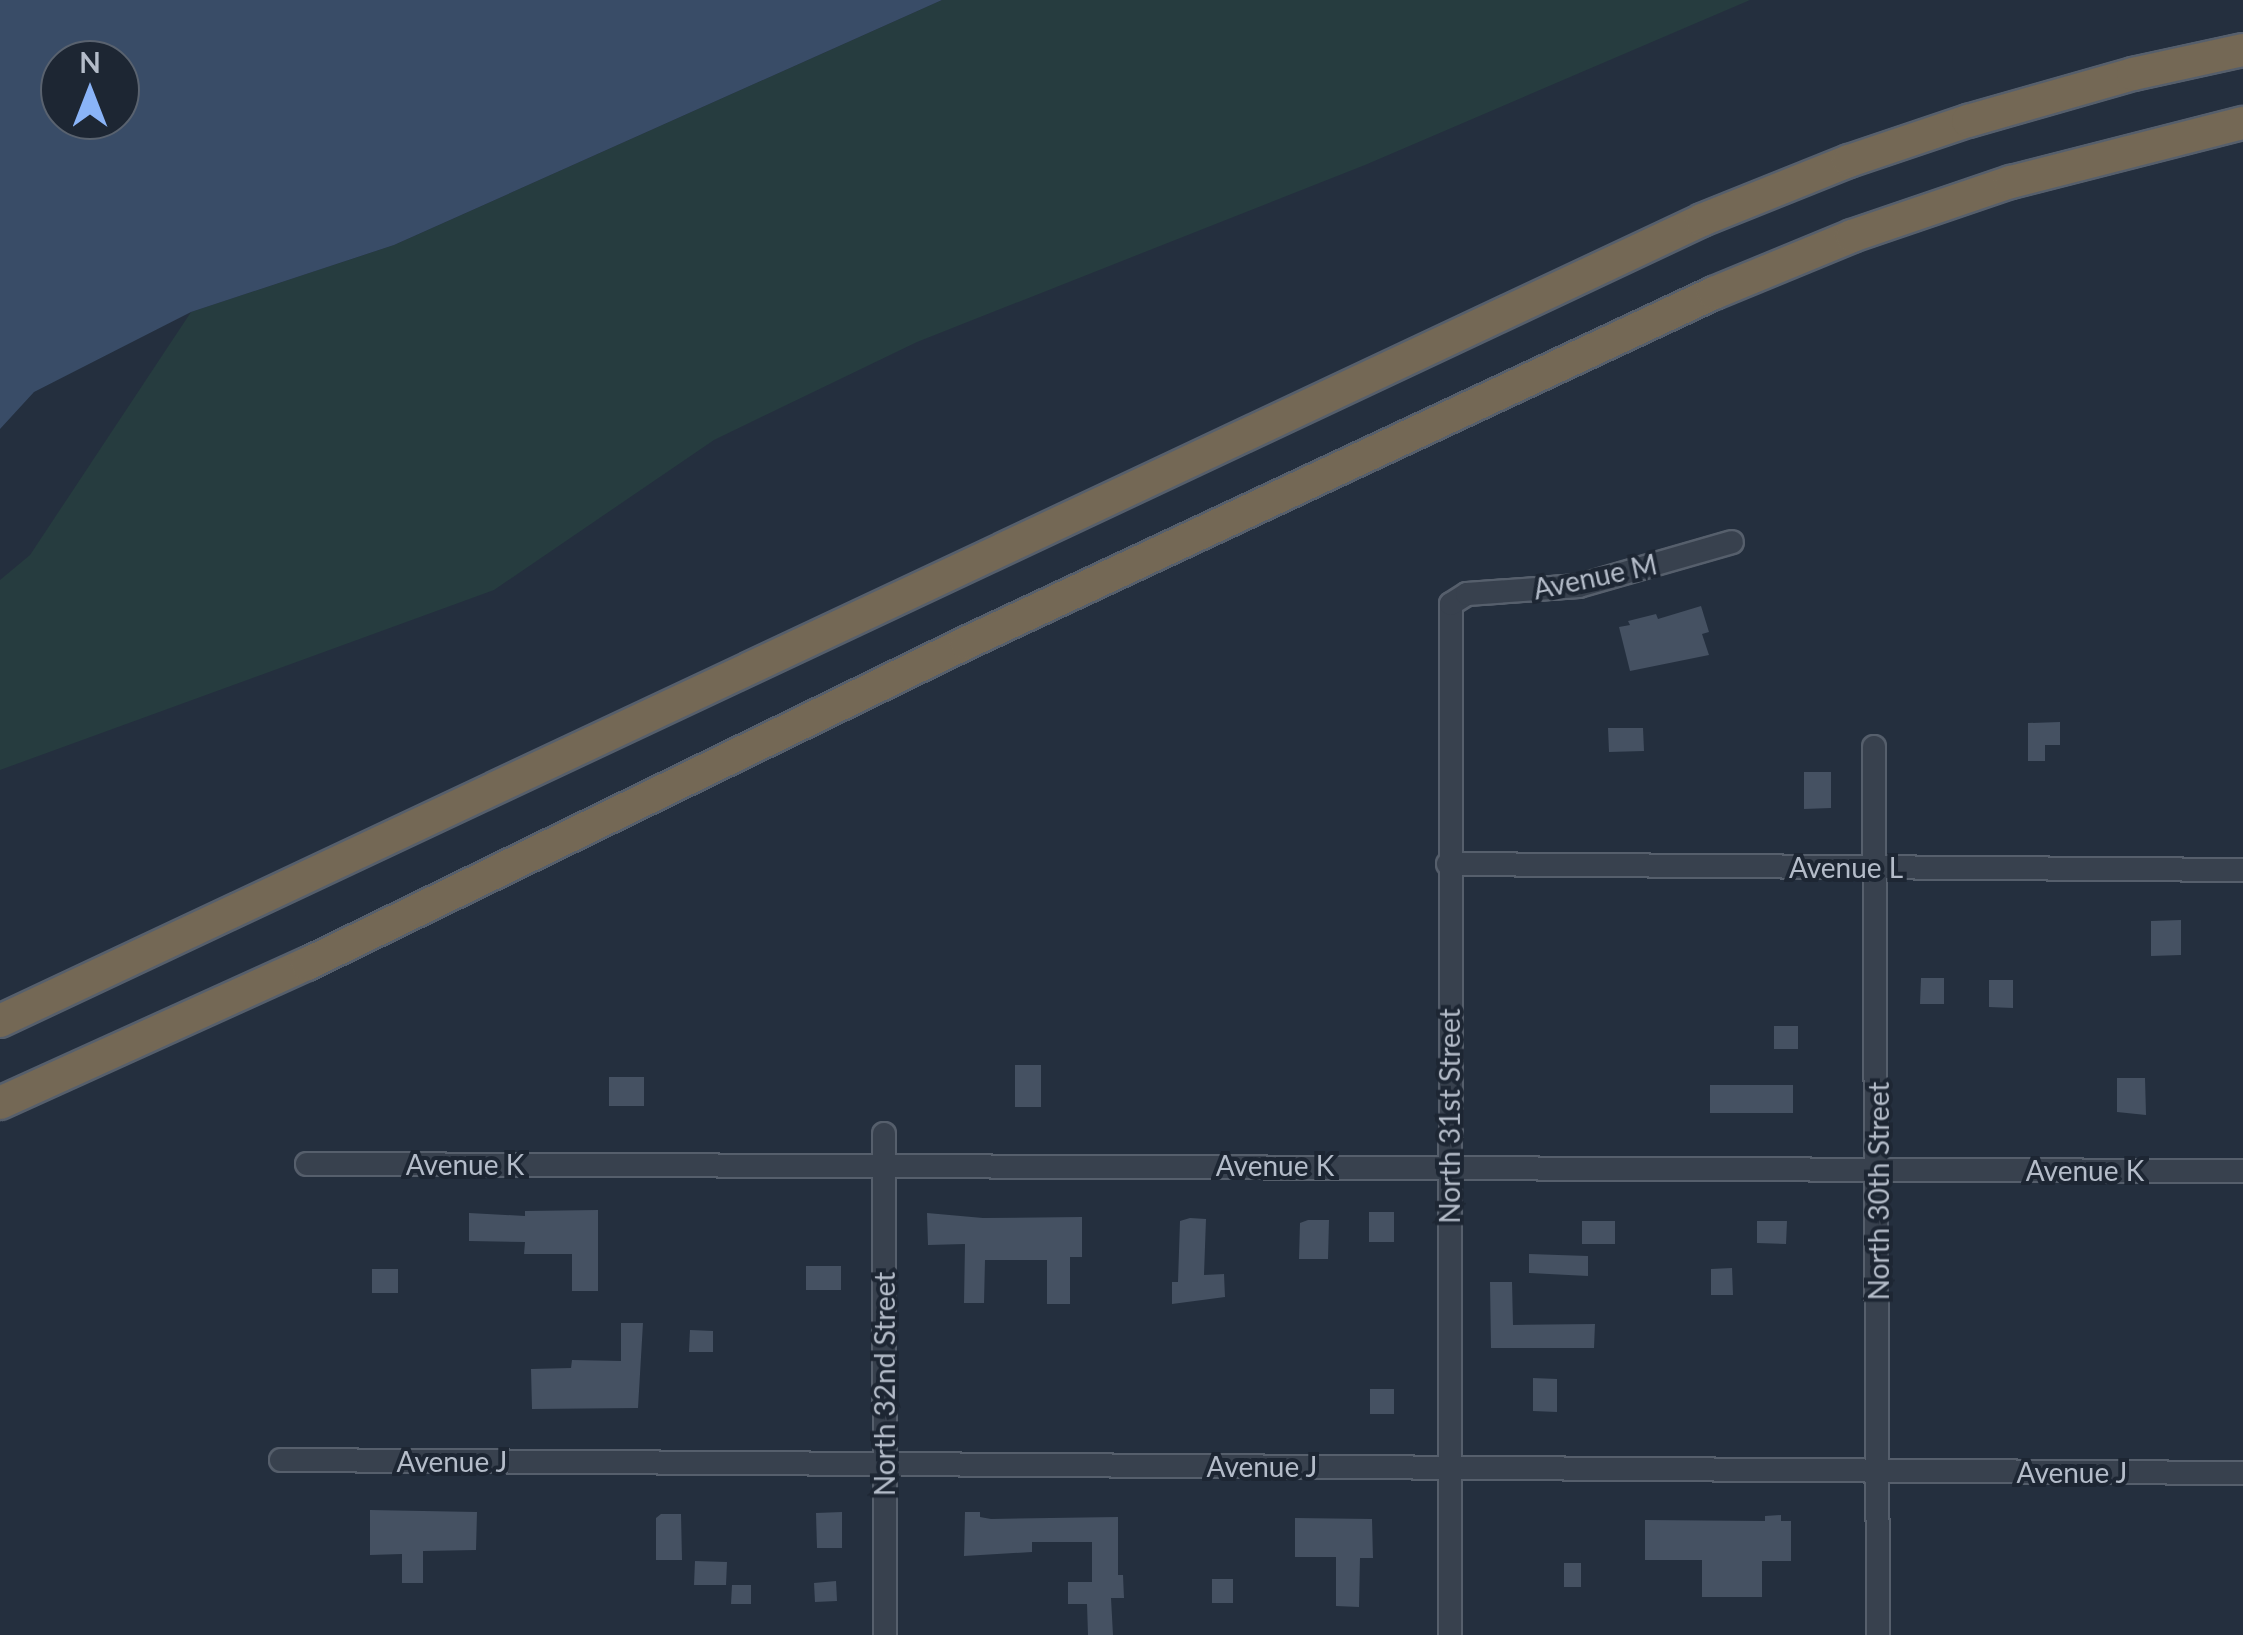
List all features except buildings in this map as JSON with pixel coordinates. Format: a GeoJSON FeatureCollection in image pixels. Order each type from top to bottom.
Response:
{"type":"FeatureCollection","features":[{"type":"Feature","properties":{"kind":"highway"},"geometry":{"type":"LineString","coordinates":[[0,1021],[1702,220],[1849,161],[1968,120],[2133,74],[2243,50]]}},
{"type":"Feature","properties":{"kind":"highway"},"geometry":{"type":"LineString","coordinates":[[0,1102],[307,964],[966,644],[1747,279],[1852,236],[2010,182],[2243,122]]}},
{"type":"Feature","properties":{"kind":"street","name":"Avenue M"},"geometry":{"type":"LineString","coordinates":[[1456,599],[1466,594],[1579,586],[1732,542]]}},
{"type":"Feature","properties":{"kind":"street","name":"North 31st Street"},"geometry":{"type":"LineString","coordinates":[[1450,1635],[1449,616],[1456,599]]}},
{"type":"Feature","properties":{"kind":"street","name":"North 30th Street"},"geometry":{"type":"LineString","coordinates":[[1874,746],[1878,867],[1878,1635]]}},
{"type":"Feature","properties":{"kind":"street","name":"Avenue L"},"geometry":{"type":"LineString","coordinates":[[1448,864],[2243,870]]}},
{"type":"Feature","properties":{"kind":"street","name":"North 32nd Street"},"geometry":{"type":"LineString","coordinates":[[884,1134],[885,1635]]}},
{"type":"Feature","properties":{"kind":"street","name":"Avenue K"},"geometry":{"type":"LineString","coordinates":[[307,1164],[2243,1171]]}},
{"type":"Feature","properties":{"kind":"street","name":"Avenue J"},"geometry":{"type":"LineString","coordinates":[[281,1460],[2243,1473]]}},
{"type":"Feature","properties":{"kind":"green space"},"geometry":{"type":"Polygon","coordinates":[[[942,0],[1750,0],[1365,165],[917,342],[714,440],[494,590],[0,770],[0,580],[30,555],[191,312],[394,245],[942,0]]]}},
{"type":"Feature","properties":{"kind":"water"},"geometry":{"type":"Polygon","coordinates":[[[0,0],[942,0],[394,245],[191,312],[34,392],[0,429],[0,0]]]}}]}
